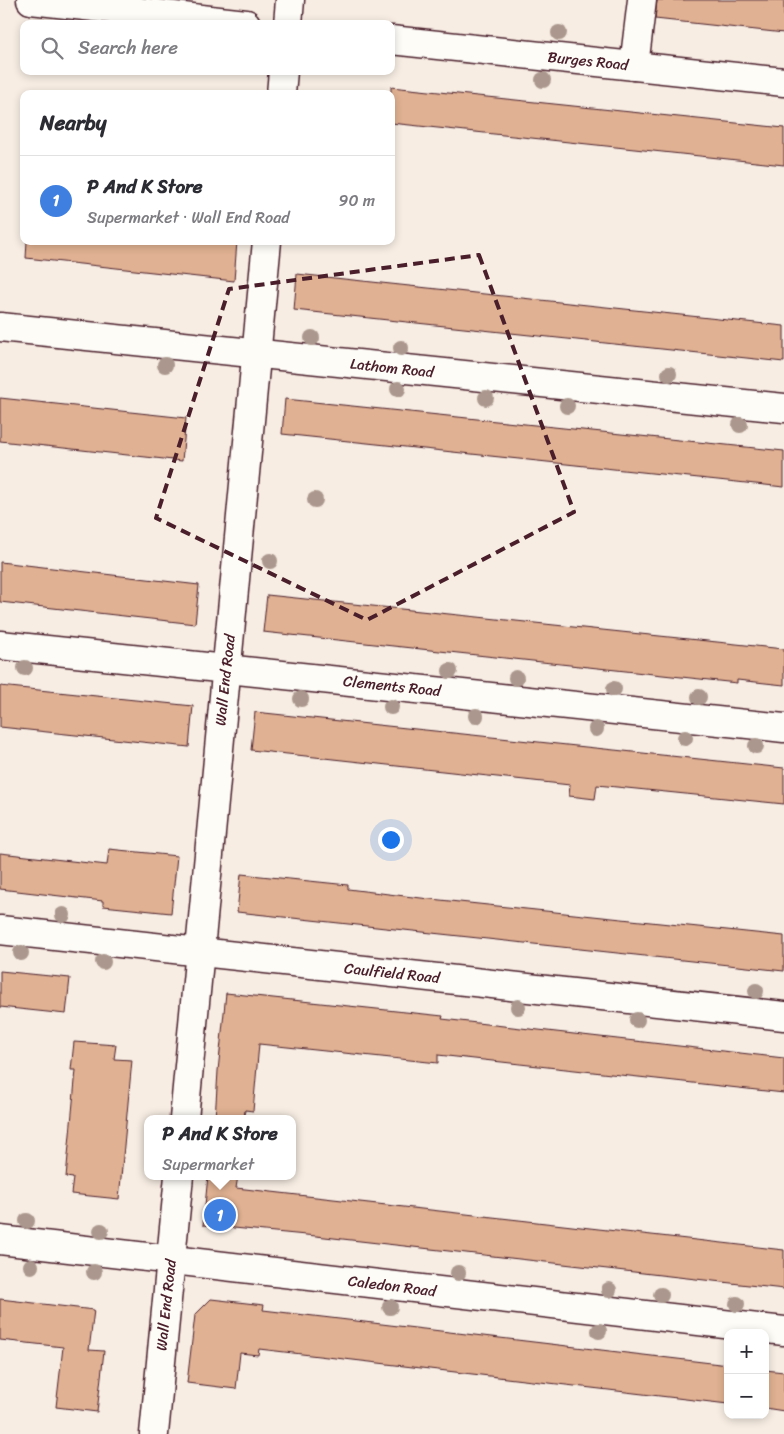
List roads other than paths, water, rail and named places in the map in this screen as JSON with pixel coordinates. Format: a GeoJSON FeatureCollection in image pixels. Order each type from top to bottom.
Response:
{"type":"FeatureCollection","features":[{"type":"Feature","properties":{"kind":"street"},"geometry":{"type":"LineString","coordinates":[[32,0],[210,20]]}},
{"type":"Feature","properties":{"kind":"street"},"geometry":{"type":"LineString","coordinates":[[288,20],[290,0]]}},
{"type":"Feature","properties":{"kind":"street"},"geometry":{"type":"LineString","coordinates":[[634,66],[642,0]]}},
{"type":"Feature","properties":{"kind":"street","name":"Burges Road"},"geometry":{"type":"LineString","coordinates":[[395,40],[784,82]]}},
{"type":"Feature","properties":{"kind":"street"},"geometry":{"type":"LineString","coordinates":[[281,90],[283,75]]}},
{"type":"Feature","properties":{"kind":"street","name":"Wall End Road"},"geometry":{"type":"LineString","coordinates":[[184,1115],[267,245]]}},
{"type":"Feature","properties":{"kind":"street","name":"Lathom Road"},"geometry":{"type":"LineString","coordinates":[[0,327],[784,408]]}},
{"type":"Feature","properties":{"kind":"street","name":"Clements Road"},"geometry":{"type":"LineString","coordinates":[[0,645],[784,728]]}},
{"type":"Feature","properties":{"kind":"street","name":"Caulfield Road"},"geometry":{"type":"LineString","coordinates":[[0,930],[784,1016]]}},
{"type":"Feature","properties":{"kind":"street","name":"Wall End Road"},"geometry":{"type":"LineString","coordinates":[[154,1434],[179,1180]]}},
{"type":"Feature","properties":{"kind":"street","name":"Caledon Road"},"geometry":{"type":"LineString","coordinates":[[0,1240],[784,1331]]}},
{"type":"Feature","properties":{"kind":"place","name":"P And K Store"},"geometry":{"type":"Point","coordinates":[220,1215]}}]}
